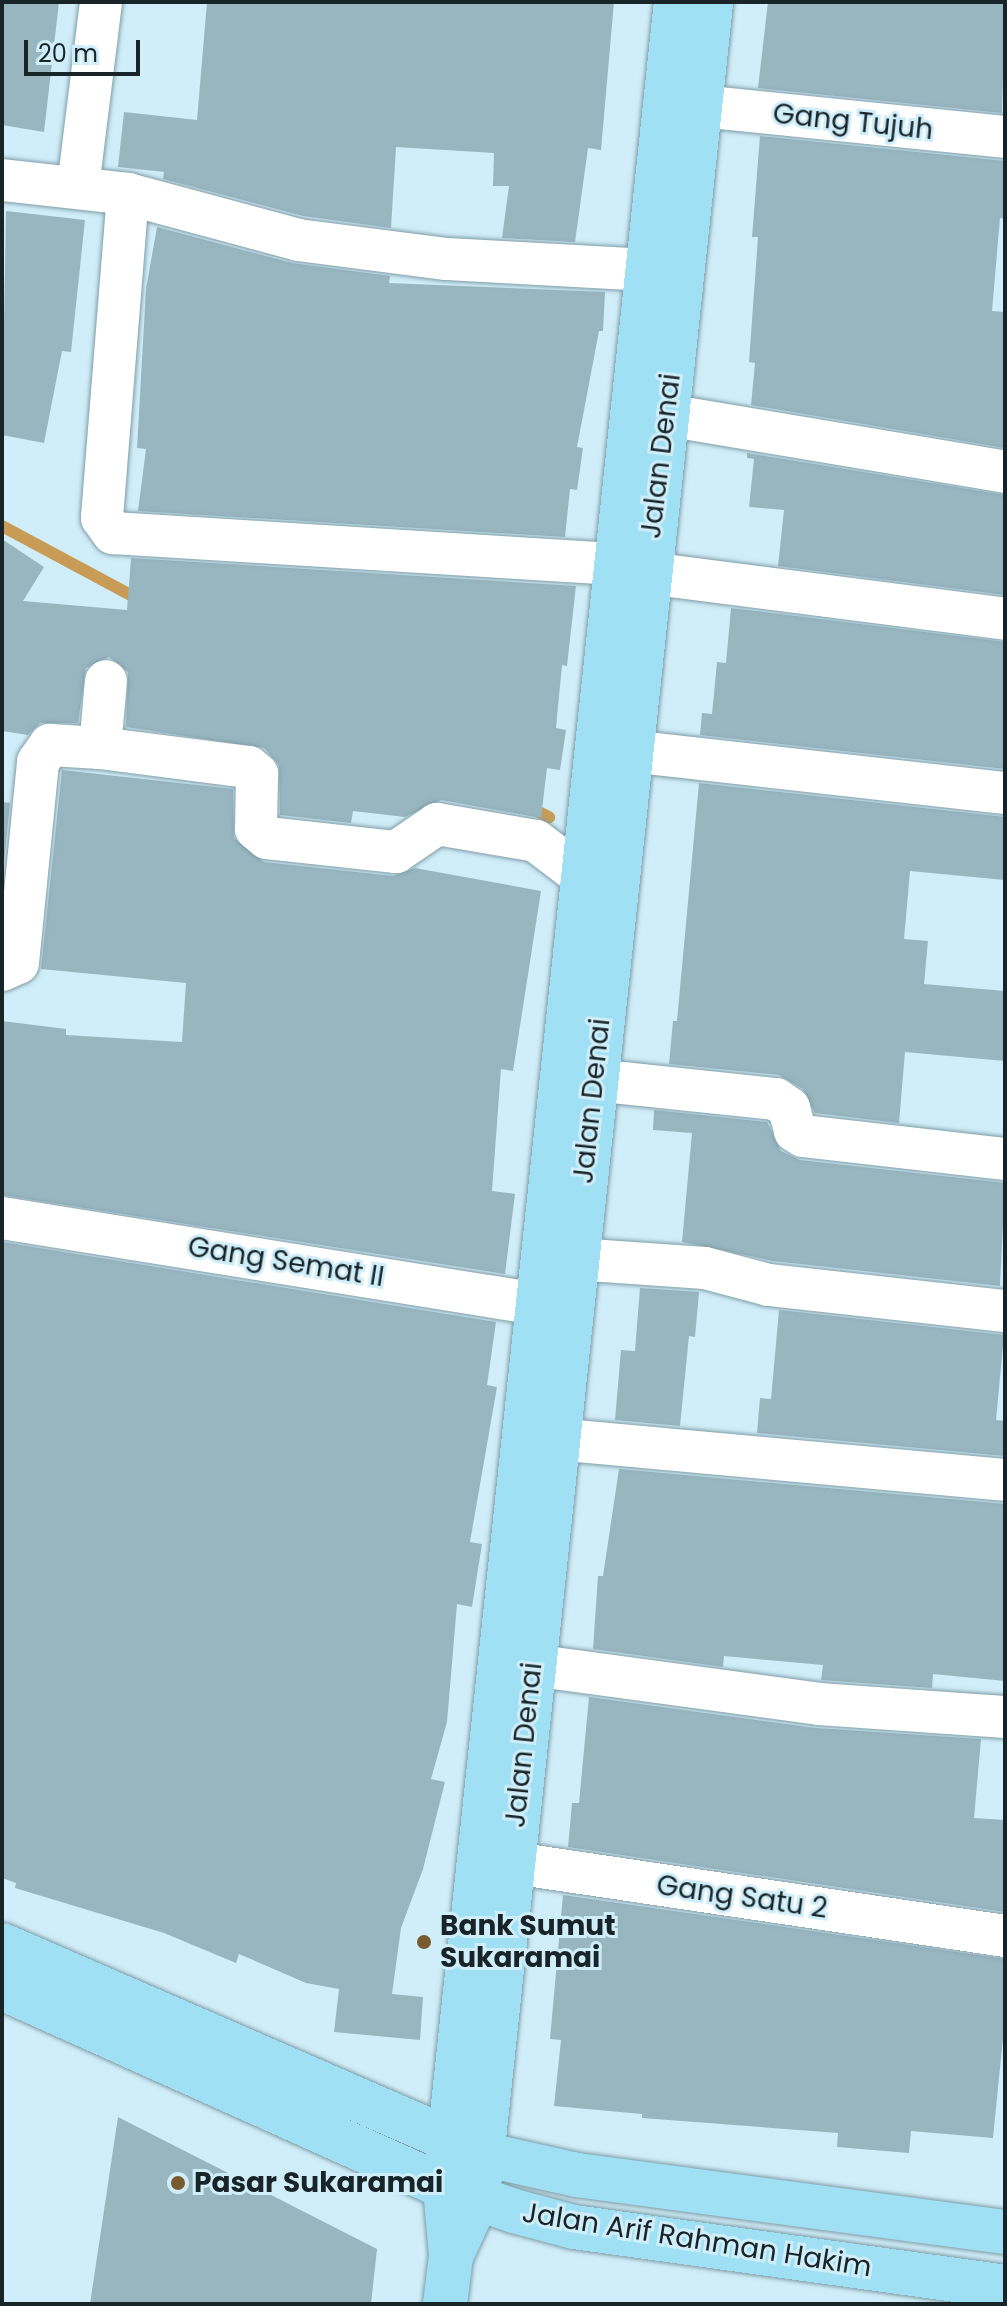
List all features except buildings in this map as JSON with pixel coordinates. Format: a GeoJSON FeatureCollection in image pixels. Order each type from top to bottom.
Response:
{"type":"FeatureCollection","features":[{"type":"Feature","properties":{"kind":"main road","name":"Jalan Denai"},"geometry":{"type":"LineString","coordinates":[[445,2304],[466,2148],[631,568],[649,270],[676,2]]}},
{"type":"Feature","properties":{"kind":"main road","name":"Jalan Denai"},"geometry":{"type":"LineString","coordinates":[[516,1663],[555,1439],[553,1306],[575,1259],[594,1080],[598,879],[629,751],[631,568],[666,415],[711,2]]}},
{"type":"Feature","properties":{"kind":"main road","name":"Jalan Arif Rahman Hakim"},"geometry":{"type":"LineString","coordinates":[[2,1945],[466,2148],[577,2175],[1005,2232]]}},
{"type":"Feature","properties":{"kind":"main road","name":"Jalan Arif Rahman Hakim"},"geometry":{"type":"LineString","coordinates":[[2,1988],[461,2194],[574,2227],[1005,2287]]}},
{"type":"Feature","properties":{"kind":"street"},"geometry":{"type":"LineString","coordinates":[[78,187],[101,2]]}},
{"type":"Feature","properties":{"kind":"street","name":"Gang Tujuh"},"geometry":{"type":"LineString","coordinates":[[700,106],[1005,137]]}},
{"type":"Feature","properties":{"kind":"street"},"geometry":{"type":"LineString","coordinates":[[2,180],[128,194],[298,240],[447,259],[649,270]]}},
{"type":"Feature","properties":{"kind":"street"},"geometry":{"type":"LineString","coordinates":[[128,194],[105,528],[113,533],[631,568],[1005,619]]}},
{"type":"Feature","properties":{"kind":"street"},"geometry":{"type":"LineString","coordinates":[[666,415],[1005,472]]}},
{"type":"Feature","properties":{"kind":"street"},"geometry":{"type":"LineString","coordinates":[[100,748],[106,681]]}},
{"type":"Feature","properties":{"kind":"street"},"geometry":{"type":"LineString","coordinates":[[2,970],[18,963],[38,762],[50,745],[100,748],[249,767],[257,774],[256,829],[267,838],[396,852],[437,824],[545,845],[598,879]]}},
{"type":"Feature","properties":{"kind":"street"},"geometry":{"type":"LineString","coordinates":[[629,751],[1005,793]]}},
{"type":"Feature","properties":{"kind":"street"},"geometry":{"type":"LineString","coordinates":[[594,1080],[776,1099],[789,1108],[795,1131],[803,1136],[1005,1159]]}},
{"type":"Feature","properties":{"kind":"street","name":"Gang Semat II"},"geometry":{"type":"LineString","coordinates":[[2,1218],[553,1306]]}},
{"type":"Feature","properties":{"kind":"street"},"geometry":{"type":"LineString","coordinates":[[575,1259],[705,1268],[769,1285],[1005,1311]]}},
{"type":"Feature","properties":{"kind":"street"},"geometry":{"type":"LineString","coordinates":[[555,1439],[1005,1480]]}},
{"type":"Feature","properties":{"kind":"street"},"geometry":{"type":"LineString","coordinates":[[516,1663],[819,1704],[1005,1717]]}},
{"type":"Feature","properties":{"kind":"street","name":"Gang Satu 2"},"geometry":{"type":"LineString","coordinates":[[495,1860],[1005,1936]]}},
{"type":"Feature","properties":{"kind":"waterway"},"geometry":{"type":"LineString","coordinates":[[2,526],[140,600]]}},
{"type":"Feature","properties":{"kind":"waterway"},"geometry":{"type":"LineString","coordinates":[[527,806],[549,817]]}},
{"type":"Feature","properties":{"kind":"place","name":"Bank Sumut Sukaramai"},"geometry":{"type":"Point","coordinates":[424,1942]}},
{"type":"Feature","properties":{"kind":"place","name":"Pasar Sukaramai"},"geometry":{"type":"Point","coordinates":[178,2183]}}]}
